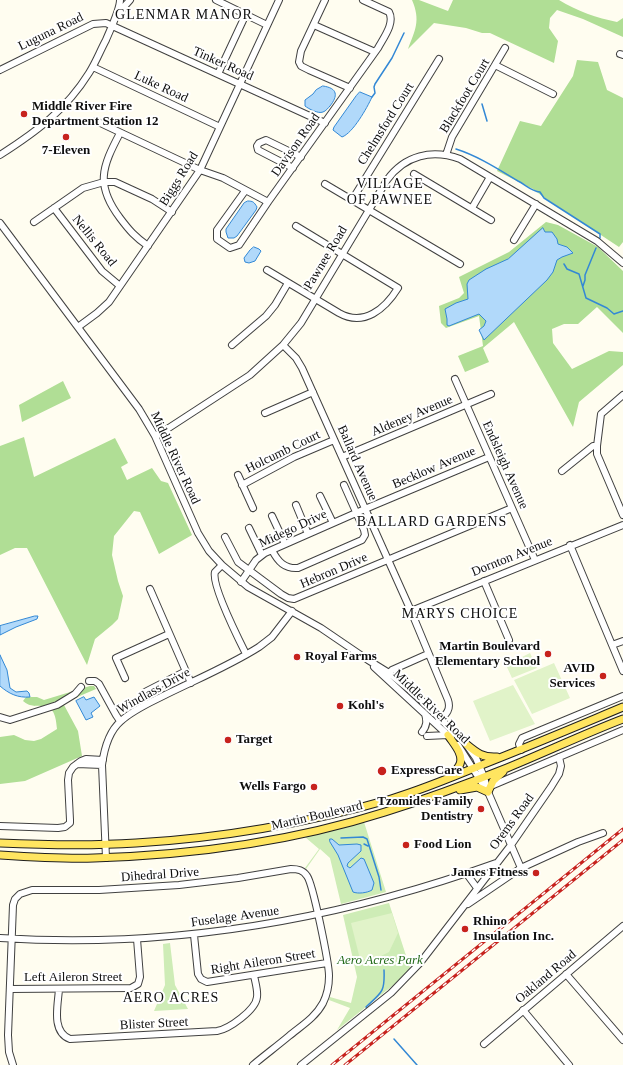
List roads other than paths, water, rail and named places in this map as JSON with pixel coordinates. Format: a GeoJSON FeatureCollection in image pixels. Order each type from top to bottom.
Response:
{"type":"FeatureCollection","features":[{"type":"Feature","properties":{"kind":"main road","name":"Martin Boulevard"},"geometry":{"type":"LineString","coordinates":[[0,843],[135,844],[181,840],[250,831],[352,809],[392,798],[476,768],[504,757],[520,747],[623,707]]}},
{"type":"Feature","properties":{"kind":"main road","name":"Martin Boulevard"},"geometry":{"type":"LineString","coordinates":[[0,855],[106,858],[181,852],[280,838],[354,821],[415,802],[482,778],[623,719]]}},
{"type":"Feature","properties":{"kind":"main road"},"geometry":{"type":"LineString","coordinates":[[448,735],[458,750],[461,761],[451,777]]}},
{"type":"Feature","properties":{"kind":"main road"},"geometry":{"type":"LineString","coordinates":[[466,744],[488,758],[504,757]]}},
{"type":"Feature","properties":{"kind":"main road"},"geometry":{"type":"LineString","coordinates":[[415,802],[467,788],[489,789],[496,777],[507,768]]}},
{"type":"Feature","properties":{"kind":"street"},"geometry":{"type":"LineString","coordinates":[[0,155],[32,135],[56,114],[73,96],[92,67],[113,25],[120,0]]}},
{"type":"Feature","properties":{"kind":"street"},"geometry":{"type":"LineString","coordinates":[[113,25],[122,9],[130,0]]}},
{"type":"Feature","properties":{"kind":"street"},"geometry":{"type":"LineString","coordinates":[[216,0],[267,25]]}},
{"type":"Feature","properties":{"kind":"street","name":"Biggs Road"},"geometry":{"type":"LineString","coordinates":[[78,327],[102,308],[120,286],[200,170],[279,0]]}},
{"type":"Feature","properties":{"kind":"street"},"geometry":{"type":"LineString","coordinates":[[325,0],[301,51],[299,62],[301,66],[350,88]]}},
{"type":"Feature","properties":{"kind":"street","name":"Davison Road"},"geometry":{"type":"LineString","coordinates":[[245,191],[217,230],[218,239],[230,248],[239,245],[375,52],[390,24],[391,16],[389,12],[363,0]]}},
{"type":"Feature","properties":{"kind":"street"},"geometry":{"type":"LineString","coordinates":[[218,74],[246,14]]}},
{"type":"Feature","properties":{"kind":"street","name":"Luguna Road"},"geometry":{"type":"LineString","coordinates":[[0,70],[93,24],[102,22],[113,25]]}},
{"type":"Feature","properties":{"kind":"street","name":"Tinker Road"},"geometry":{"type":"LineString","coordinates":[[113,25],[325,123]]}},
{"type":"Feature","properties":{"kind":"street"},"geometry":{"type":"LineString","coordinates":[[314,25],[375,52]]}},
{"type":"Feature","properties":{"kind":"street","name":"Blackfoot Court"},"geometry":{"type":"LineString","coordinates":[[446,155],[452,137],[505,48]]}},
{"type":"Feature","properties":{"kind":"street","name":"Chelmsford Court"},"geometry":{"type":"LineString","coordinates":[[352,200],[439,59]]}},
{"type":"Feature","properties":{"kind":"street"},"geometry":{"type":"LineString","coordinates":[[495,65],[553,94]]}},
{"type":"Feature","properties":{"kind":"street","name":"Luke Road"},"geometry":{"type":"LineString","coordinates":[[92,67],[220,127]]}},
{"type":"Feature","properties":{"kind":"street"},"geometry":{"type":"LineString","coordinates":[[96,121],[200,170],[223,178],[268,202]]}},
{"type":"Feature","properties":{"kind":"street"},"geometry":{"type":"LineString","coordinates":[[120,133],[106,162],[104,171],[105,192],[112,206],[133,234],[148,246]]}},
{"type":"Feature","properties":{"kind":"street"},"geometry":{"type":"LineString","coordinates":[[293,168],[258,150],[257,146],[259,142],[266,140],[301,157]]}},
{"type":"Feature","properties":{"kind":"street","name":"Pawnee Road"},"geometry":{"type":"LineString","coordinates":[[155,436],[250,375],[283,345],[298,327],[368,209],[387,180],[401,165],[413,159],[425,156],[446,155],[460,159],[602,244],[623,263]]}},
{"type":"Feature","properties":{"kind":"street"},"geometry":{"type":"LineString","coordinates":[[414,174],[491,220]]}},
{"type":"Feature","properties":{"kind":"street"},"geometry":{"type":"LineString","coordinates":[[472,208],[490,177]]}},
{"type":"Feature","properties":{"kind":"street"},"geometry":{"type":"LineString","coordinates":[[34,222],[83,188],[104,182],[115,182],[152,199],[172,212]]}},
{"type":"Feature","properties":{"kind":"street"},"geometry":{"type":"LineString","coordinates":[[325,184],[460,264]]}},
{"type":"Feature","properties":{"kind":"street"},"geometry":{"type":"LineString","coordinates":[[514,240],[536,204]]}},
{"type":"Feature","properties":{"kind":"street","name":"Nellis Road"},"geometry":{"type":"LineString","coordinates":[[54,208],[102,271],[120,286]]}},
{"type":"Feature","properties":{"kind":"street","name":"Middle River Road"},"geometry":{"type":"LineString","coordinates":[[0,223],[132,398],[155,436],[198,533],[209,550],[222,565],[241,582],[336,637],[368,660],[390,673],[417,696],[476,768],[489,789],[521,868]]}},
{"type":"Feature","properties":{"kind":"street"},"geometry":{"type":"LineString","coordinates":[[267,270],[343,315],[351,318],[360,318],[369,315],[378,310],[393,296],[398,288],[296,226]]}},
{"type":"Feature","properties":{"kind":"street"},"geometry":{"type":"LineString","coordinates":[[232,345],[266,316],[275,305],[288,283]]}},
{"type":"Feature","properties":{"kind":"street","name":"Ballard Avenue"},"geometry":{"type":"LineString","coordinates":[[283,345],[299,362],[313,392],[388,559],[450,706],[449,710],[438,721]]}},
{"type":"Feature","properties":{"kind":"street","name":"Endsleigh Avenue"},"geometry":{"type":"LineString","coordinates":[[455,379],[535,560]]}},
{"type":"Feature","properties":{"kind":"street"},"geometry":{"type":"LineString","coordinates":[[265,413],[313,392]]}},
{"type":"Feature","properties":{"kind":"street","name":"Aldeney Avenue"},"geometry":{"type":"LineString","coordinates":[[342,457],[491,394]]}},
{"type":"Feature","properties":{"kind":"street"},"geometry":{"type":"LineString","coordinates":[[623,395],[601,414],[597,446],[597,454],[623,515]]}},
{"type":"Feature","properties":{"kind":"street","name":"Holcumb Court"},"geometry":{"type":"LineString","coordinates":[[242,485],[294,457],[334,440]]}},
{"type":"Feature","properties":{"kind":"street"},"geometry":{"type":"LineString","coordinates":[[562,471],[592,446],[597,446]]}},
{"type":"Feature","properties":{"kind":"street","name":"Becklow Avenue"},"geometry":{"type":"LineString","coordinates":[[365,509],[489,457]]}},
{"type":"Feature","properties":{"kind":"street","name":"Holcumb Court"},"geometry":{"type":"LineString","coordinates":[[238,475],[253,508]]}},
{"type":"Feature","properties":{"kind":"street"},"geometry":{"type":"LineString","coordinates":[[272,550],[279,561],[292,568],[303,566],[355,544],[364,537],[364,530],[344,485]]}},
{"type":"Feature","properties":{"kind":"street"},"geometry":{"type":"LineString","coordinates":[[320,496],[333,523]]}},
{"type":"Feature","properties":{"kind":"street"},"geometry":{"type":"LineString","coordinates":[[296,505],[308,534]]}},
{"type":"Feature","properties":{"kind":"street"},"geometry":{"type":"LineString","coordinates":[[388,559],[512,508]]}},
{"type":"Feature","properties":{"kind":"street","name":"Midego Drive"},"geometry":{"type":"LineString","coordinates":[[241,582],[256,560],[262,555],[365,509]]}},
{"type":"Feature","properties":{"kind":"street"},"geometry":{"type":"LineString","coordinates":[[272,516],[285,544]]}},
{"type":"Feature","properties":{"kind":"street","name":"Dornton Avenue"},"geometry":{"type":"LineString","coordinates":[[410,611],[570,545],[623,525]]}},
{"type":"Feature","properties":{"kind":"street"},"geometry":{"type":"LineString","coordinates":[[249,528],[262,555]]}},
{"type":"Feature","properties":{"kind":"street"},"geometry":{"type":"LineString","coordinates":[[225,537],[236,560],[248,571]]}},
{"type":"Feature","properties":{"kind":"street"},"geometry":{"type":"LineString","coordinates":[[570,545],[623,671]]}},
{"type":"Feature","properties":{"kind":"street","name":"Hebron Drive"},"geometry":{"type":"LineString","coordinates":[[248,571],[281,594],[288,598],[294,599],[388,559]]}},
{"type":"Feature","properties":{"kind":"street"},"geometry":{"type":"LineString","coordinates":[[222,565],[215,572],[215,582],[232,626],[246,654]]}},
{"type":"Feature","properties":{"kind":"street"},"geometry":{"type":"LineString","coordinates":[[484,581],[509,640]]}},
{"type":"Feature","properties":{"kind":"street"},"geometry":{"type":"LineString","coordinates":[[150,589],[191,683]]}},
{"type":"Feature","properties":{"kind":"street","name":"Windlass Drive"},"geometry":{"type":"LineString","coordinates":[[106,858],[102,763],[106,746],[120,721],[148,704],[259,647],[272,636],[292,611]]}},
{"type":"Feature","properties":{"kind":"street"},"geometry":{"type":"LineString","coordinates":[[125,678],[116,658],[169,634]]}},
{"type":"Feature","properties":{"kind":"street"},"geometry":{"type":"LineString","coordinates":[[612,646],[623,641]]}},
{"type":"Feature","properties":{"kind":"street"},"geometry":{"type":"LineString","coordinates":[[390,673],[392,670],[428,654]]}},
{"type":"Feature","properties":{"kind":"street","name":"Middle River Road"},"geometry":{"type":"LineString","coordinates":[[368,660],[425,714],[438,721],[466,744],[476,768]]}},
{"type":"Feature","properties":{"kind":"street"},"geometry":{"type":"LineString","coordinates":[[145,692],[186,671]]}},
{"type":"Feature","properties":{"kind":"street"},"geometry":{"type":"LineString","coordinates":[[89,681],[95,681],[99,684],[120,721]]}},
{"type":"Feature","properties":{"kind":"street"},"geometry":{"type":"LineString","coordinates":[[0,718],[10,720],[57,705],[75,694],[81,687]]}},
{"type":"Feature","properties":{"kind":"street","name":"Martin Boulevard"},"geometry":{"type":"LineString","coordinates":[[520,747],[522,738],[623,696]]}},
{"type":"Feature","properties":{"kind":"street"},"geometry":{"type":"LineString","coordinates":[[425,714],[427,725],[424,734],[448,735]]}},
{"type":"Feature","properties":{"kind":"street"},"geometry":{"type":"LineString","coordinates":[[489,789],[623,730]]}},
{"type":"Feature","properties":{"kind":"street","name":"Orems Road"},"geometry":{"type":"LineString","coordinates":[[302,1065],[391,993],[407,978],[435,945],[511,845],[560,774],[561,766],[559,757]]}},
{"type":"Feature","properties":{"kind":"street"},"geometry":{"type":"LineString","coordinates":[[0,826],[58,828],[68,825],[70,820],[68,776],[73,767],[77,764],[102,763]]}},
{"type":"Feature","properties":{"kind":"street"},"geometry":{"type":"LineString","coordinates":[[463,907],[521,868],[578,842],[603,833]]}},
{"type":"Feature","properties":{"kind":"street","name":"Fuselage Avenue"},"geometry":{"type":"LineString","coordinates":[[0,938],[75,941],[137,939],[194,935],[269,924],[317,915],[390,897],[496,863]]}},
{"type":"Feature","properties":{"kind":"street","name":"Dihedral Drive"},"geometry":{"type":"LineString","coordinates":[[13,1065],[8,1044],[12,939],[14,902],[20,894],[27,890],[99,890],[179,885],[231,879],[291,869],[300,870],[310,881],[327,963],[329,975],[328,985],[324,1001],[313,1017],[253,1065]]}},
{"type":"Feature","properties":{"kind":"street"},"geometry":{"type":"LineString","coordinates":[[466,873],[477,888]]}},
{"type":"Feature","properties":{"kind":"street","name":"Oakland Road"},"geometry":{"type":"LineString","coordinates":[[484,1044],[623,926]]}},
{"type":"Feature","properties":{"kind":"street","name":"Right Aileron Street"},"geometry":{"type":"LineString","coordinates":[[194,935],[198,974],[203,981],[210,982],[327,963]]}},
{"type":"Feature","properties":{"kind":"street","name":"Left Aileron Street"},"geometry":{"type":"LineString","coordinates":[[10,989],[134,987],[138,984],[140,977],[137,939]]}},
{"type":"Feature","properties":{"kind":"street"},"geometry":{"type":"LineString","coordinates":[[566,974],[623,1040]]}},
{"type":"Feature","properties":{"kind":"street","name":"Blister Street"},"geometry":{"type":"LineString","coordinates":[[58,989],[58,1027],[62,1035],[70,1039],[217,1032],[229,1027],[254,1006],[257,997],[254,975]]}},
{"type":"Feature","properties":{"kind":"street"},"geometry":{"type":"LineString","coordinates":[[523,1010],[569,1065]]}},
{"type":"Feature","properties":{"kind":"water"},"geometry":{"type":"Polygon","coordinates":[[[323,86],[332,89],[335,93],[334,99],[330,106],[325,111],[319,112],[305,106],[305,100],[323,86]]]}},
{"type":"Feature","properties":{"kind":"water"},"geometry":{"type":"Polygon","coordinates":[[[360,92],[372,97],[351,131],[342,137],[333,130],[334,127],[360,92]]]}},
{"type":"Feature","properties":{"kind":"water"},"geometry":{"type":"Polygon","coordinates":[[[248,201],[254,203],[257,207],[256,210],[237,236],[234,238],[228,238],[226,229],[244,203],[248,201]]]}},
{"type":"Feature","properties":{"kind":"water"},"geometry":{"type":"Polygon","coordinates":[[[543,228],[545,232],[552,232],[557,239],[558,244],[567,247],[573,253],[557,260],[553,272],[547,280],[484,340],[479,330],[484,326],[486,321],[479,314],[449,326],[447,325],[445,309],[468,299],[467,284],[469,280],[486,269],[508,259],[543,228]]]}},
{"type":"Feature","properties":{"kind":"water"},"geometry":{"type":"Polygon","coordinates":[[[254,247],[261,251],[255,261],[249,263],[245,262],[244,258],[254,247]]]}},
{"type":"Feature","properties":{"kind":"water"},"geometry":{"type":"Polygon","coordinates":[[[38,616],[37,619],[0,635],[0,626],[38,616]]]}},
{"type":"Feature","properties":{"kind":"water"},"geometry":{"type":"Polygon","coordinates":[[[0,655],[7,670],[10,688],[16,692],[27,691],[30,697],[14,695],[0,686],[0,655]]]}},
{"type":"Feature","properties":{"kind":"water"},"geometry":{"type":"Polygon","coordinates":[[[84,697],[86,700],[94,697],[100,706],[91,713],[93,717],[86,720],[76,701],[84,697]]]}},
{"type":"Feature","properties":{"kind":"water"},"geometry":{"type":"Polygon","coordinates":[[[330,839],[339,845],[361,845],[361,851],[348,863],[347,866],[350,868],[361,858],[364,859],[374,883],[372,890],[362,893],[353,892],[330,839]]]}},
{"type":"Feature","properties":{"kind":"waterway"},"geometry":{"type":"LineString","coordinates":[[372,97],[375,93],[375,84],[392,58],[404,33]]}},
{"type":"Feature","properties":{"kind":"waterway"},"geometry":{"type":"LineString","coordinates":[[482,104],[487,121]]}},
{"type":"Feature","properties":{"kind":"waterway"},"geometry":{"type":"LineString","coordinates":[[456,149],[480,159],[531,189],[540,192],[544,198],[600,234],[600,238]]}},
{"type":"Feature","properties":{"kind":"waterway"},"geometry":{"type":"LineString","coordinates":[[583,286],[585,275],[596,248]]}},
{"type":"Feature","properties":{"kind":"waterway"},"geometry":{"type":"LineString","coordinates":[[564,264],[567,269],[579,274],[586,298],[607,308],[614,314],[623,311]]}},
{"type":"Feature","properties":{"kind":"waterway"},"geometry":{"type":"LineString","coordinates":[[341,838],[363,837],[367,839],[379,877],[381,890]]}},
{"type":"Feature","properties":{"kind":"waterway"},"geometry":{"type":"LineString","coordinates":[[364,844],[368,846]]}},
{"type":"Feature","properties":{"kind":"waterway"},"geometry":{"type":"LineString","coordinates":[[367,1008],[366,1007],[379,995],[383,987],[384,970]]}},
{"type":"Feature","properties":{"kind":"waterway"},"geometry":{"type":"LineString","coordinates":[[394,1039],[417,1065]]}},
{"type":"Feature","properties":{"kind":"railway"},"geometry":{"type":"LineString","coordinates":[[332,1065],[623,829]]}},
{"type":"Feature","properties":{"kind":"railway"},"geometry":{"type":"LineString","coordinates":[[345,1065],[623,840]]}},
{"type":"Feature","properties":{"kind":"place","name":"Middle River Fire Department Station 12"},"geometry":{"type":"Point","coordinates":[24,114]}},
{"type":"Feature","properties":{"kind":"place","name":"7-Eleven"},"geometry":{"type":"Point","coordinates":[66,137]}},
{"type":"Feature","properties":{"kind":"place","name":"Martin Boulevard Elementary School"},"geometry":{"type":"Point","coordinates":[548,654]}},
{"type":"Feature","properties":{"kind":"place","name":"Royal Farms"},"geometry":{"type":"Point","coordinates":[297,657]}},
{"type":"Feature","properties":{"kind":"place","name":"AVID Services"},"geometry":{"type":"Point","coordinates":[603,676]}},
{"type":"Feature","properties":{"kind":"place","name":"Kohl's"},"geometry":{"type":"Point","coordinates":[340,706]}},
{"type":"Feature","properties":{"kind":"place","name":"Target"},"geometry":{"type":"Point","coordinates":[228,740]}},
{"type":"Feature","properties":{"kind":"place","name":"ExpressCare"},"geometry":{"type":"Point","coordinates":[382,771]}},
{"type":"Feature","properties":{"kind":"place","name":"Wells Fargo"},"geometry":{"type":"Point","coordinates":[314,787]}},
{"type":"Feature","properties":{"kind":"place","name":"Tzomides Family Dentistry"},"geometry":{"type":"Point","coordinates":[481,809]}},
{"type":"Feature","properties":{"kind":"place","name":"Food Lion"},"geometry":{"type":"Point","coordinates":[406,845]}},
{"type":"Feature","properties":{"kind":"place","name":"James Fitness"},"geometry":{"type":"Point","coordinates":[536,873]}},
{"type":"Feature","properties":{"kind":"place","name":"Rhino Insulation Inc."},"geometry":{"type":"Point","coordinates":[465,929]}},
{"type":"Feature","properties":{"kind":"district","name":"GLENMAR MANOR"},"geometry":{"type":"Point","coordinates":[184,15]}},
{"type":"Feature","properties":{"kind":"district","name":"VILLAGE OF PAWNEE"},"geometry":{"type":"Point","coordinates":[390,192]}},
{"type":"Feature","properties":{"kind":"district","name":"BALLARD GARDENS"},"geometry":{"type":"Point","coordinates":[432,522]}},
{"type":"Feature","properties":{"kind":"district","name":"MARYS CHOICE"},"geometry":{"type":"Point","coordinates":[460,614]}},
{"type":"Feature","properties":{"kind":"district","name":"AERO ACRES"},"geometry":{"type":"Point","coordinates":[171,998]}},
{"type":"Feature","properties":{"kind":"park label","name":"Aero Acres Park"},"geometry":{"type":"Point","coordinates":[380,961]}}]}
